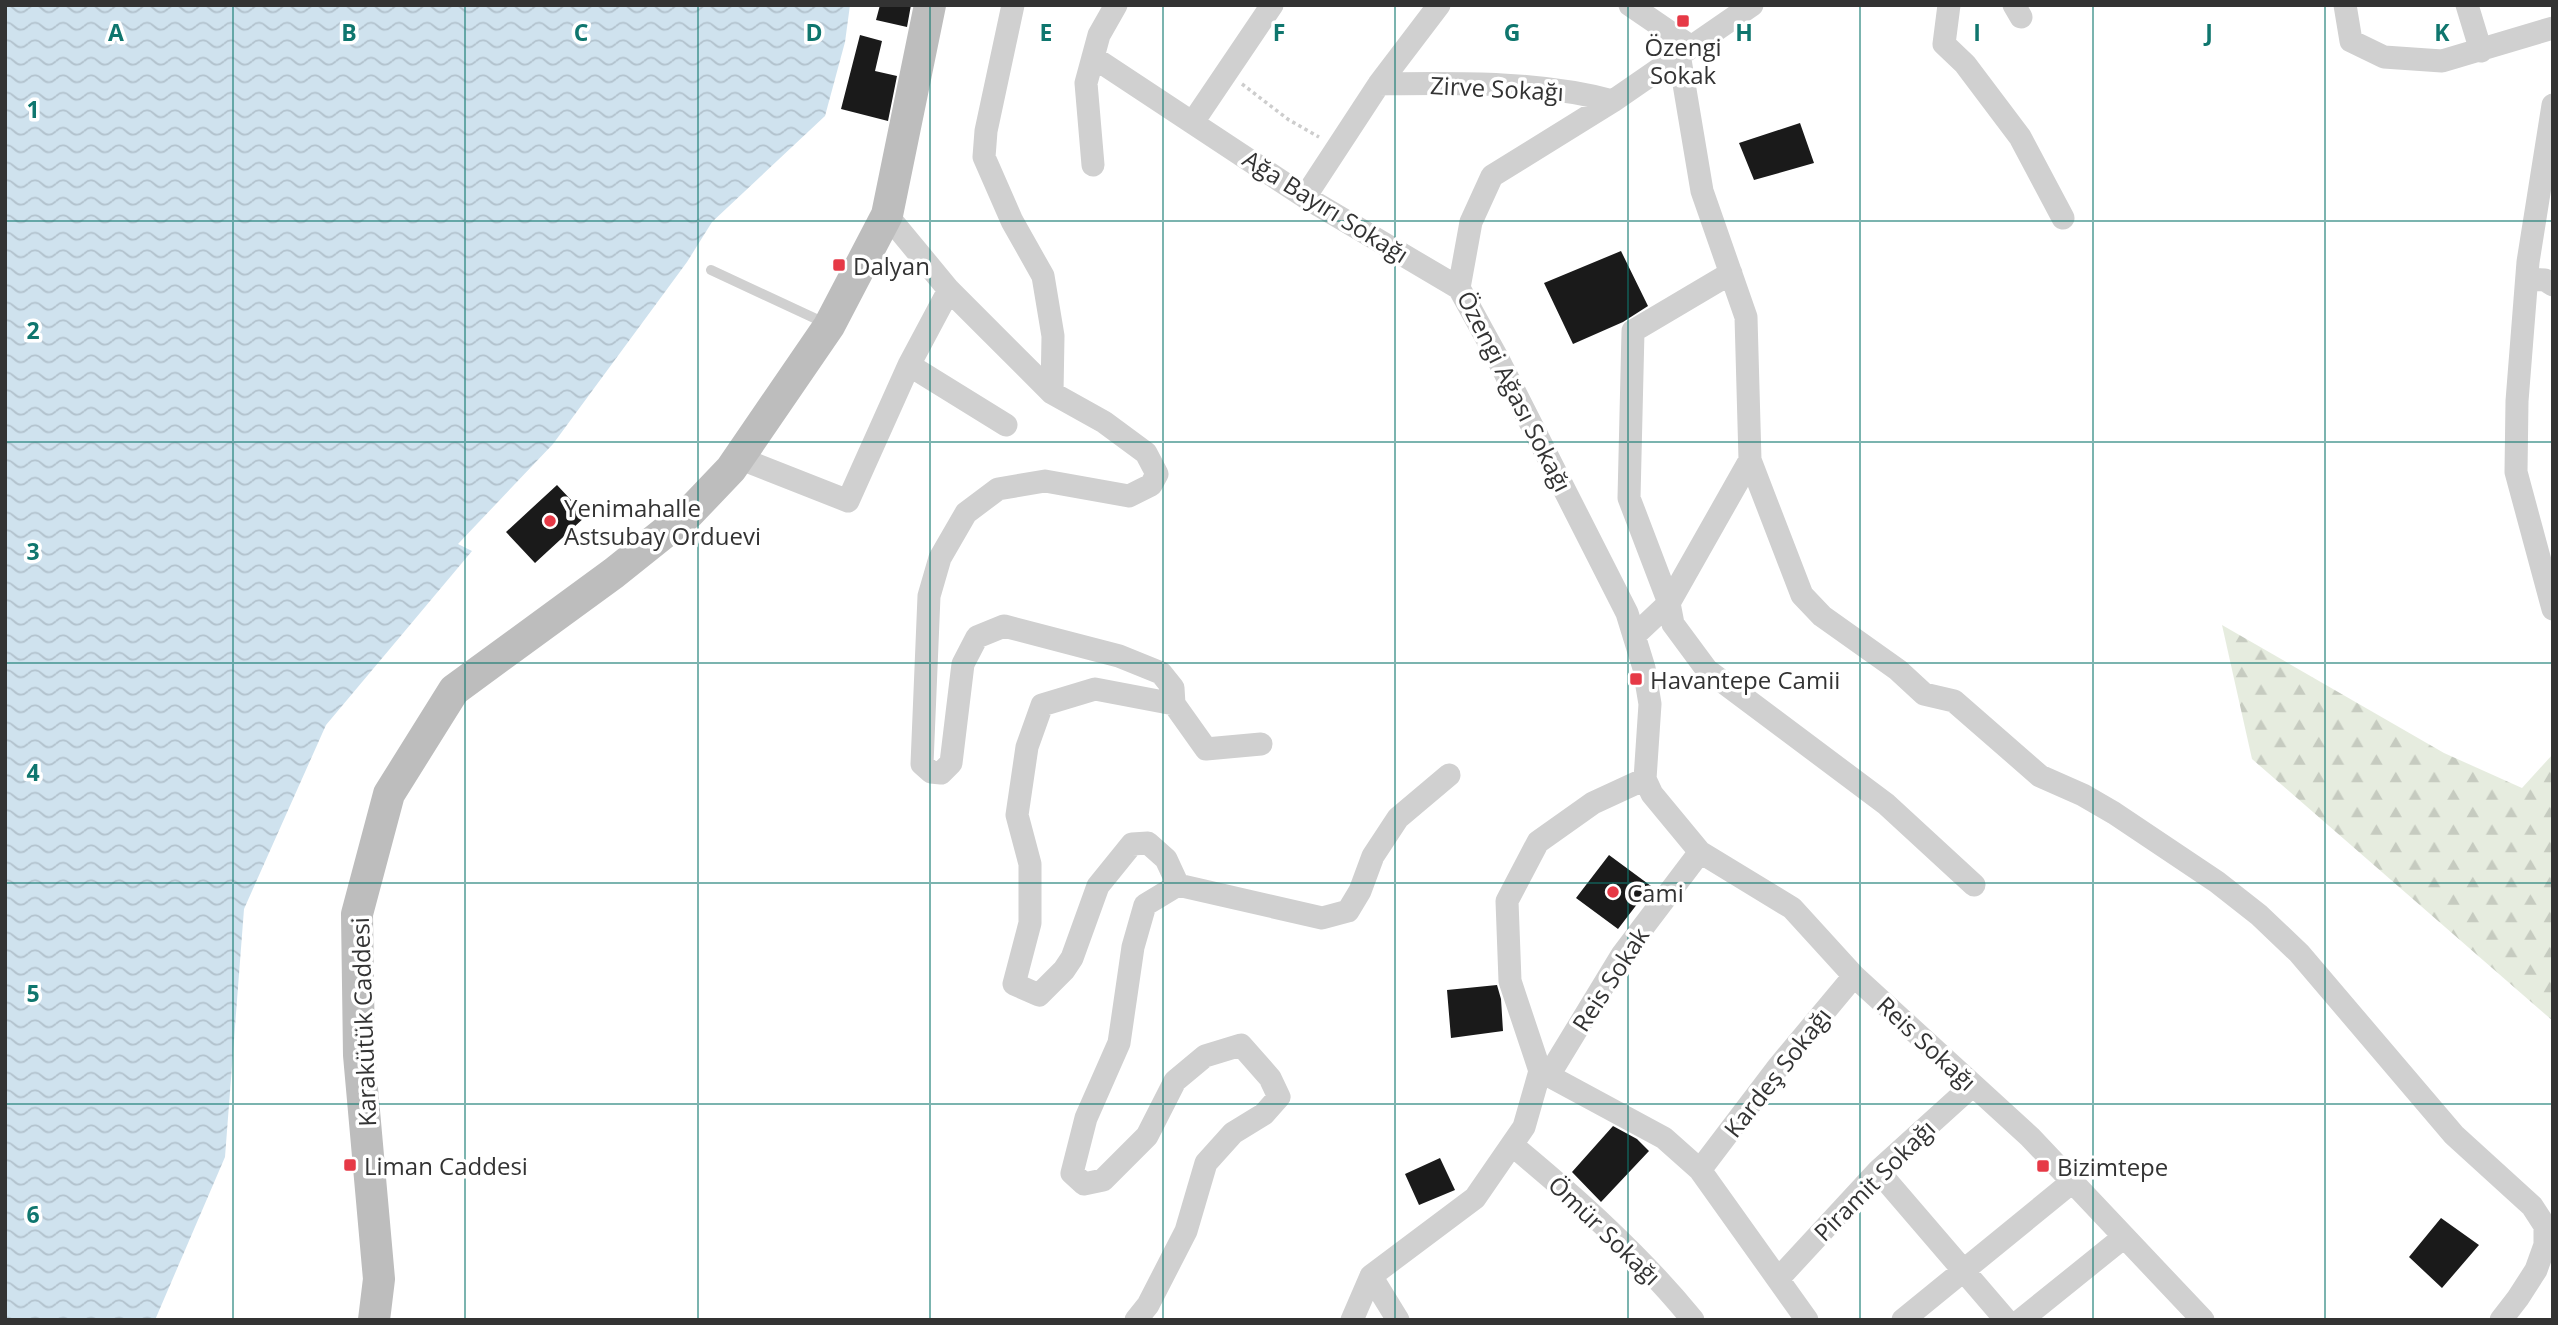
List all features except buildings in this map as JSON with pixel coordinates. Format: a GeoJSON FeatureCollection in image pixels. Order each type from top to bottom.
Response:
{"type":"FeatureCollection","features":[{"type":"Feature","properties":{"kind":"main road","name":"Karakütük Caddesi"},"geometry":{"type":"LineString","coordinates":[[374,1320],[379,1279],[359,1055],[357,914],[389,794],[454,690],[614,573],[689,513],[731,469],[829,326],[887,215],[930,5]]}},
{"type":"Feature","properties":{"kind":"street"},"geometry":{"type":"LineString","coordinates":[[1013,5],[986,131],[984,157],[1012,221],[1042,276],[1053,336],[1052,393]]}},
{"type":"Feature","properties":{"kind":"street"},"geometry":{"type":"LineString","coordinates":[[1093,165],[1086,83],[1099,35],[1116,5]]}},
{"type":"Feature","properties":{"kind":"street"},"geometry":{"type":"LineString","coordinates":[[1193,122],[1272,5]]}},
{"type":"Feature","properties":{"kind":"street"},"geometry":{"type":"LineString","coordinates":[[1305,197],[1379,84],[1439,5]]}},
{"type":"Feature","properties":{"kind":"street"},"geometry":{"type":"LineString","coordinates":[[1630,5],[1684,50],[1702,191],[1746,317],[1750,460],[1802,595],[1822,615],[1898,670],[1924,694],[1954,701],[2040,776],[2083,795],[2114,813],[2217,882],[2259,915],[2298,953],[2454,1135],[2532,1206],[2545,1226],[2545,1245],[2536,1270],[2501,1320]]}},
{"type":"Feature","properties":{"kind":"street","name":"Özengi Ağası Sokağı"},"geometry":{"type":"LineString","coordinates":[[1645,779],[1650,704],[1635,635],[1567,494],[1460,288],[1471,222],[1492,176],[1613,101],[1752,5]]}},
{"type":"Feature","properties":{"kind":"street"},"geometry":{"type":"LineString","coordinates":[[1949,5],[1944,44],[1965,64],[2020,136],[2063,218]]}},
{"type":"Feature","properties":{"kind":"street"},"geometry":{"type":"LineString","coordinates":[[2345,5],[2351,41],[2384,57],[2442,61],[2553,28]]}},
{"type":"Feature","properties":{"kind":"street"},"geometry":{"type":"LineString","coordinates":[[2467,5],[2480,51]]}},
{"type":"Feature","properties":{"kind":"street","name":"Ağa Bayırı Sokağı"},"geometry":{"type":"LineString","coordinates":[[1093,57],[1305,197],[1460,288]]}},
{"type":"Feature","properties":{"kind":"street","name":"Zirve Sokağı"},"geometry":{"type":"LineString","coordinates":[[1379,84],[1515,85],[1587,94],[1613,101]]}},
{"type":"Feature","properties":{"kind":"street"},"geometry":{"type":"LineString","coordinates":[[2553,105],[2547,175],[2527,279],[2517,401],[2516,472],[2553,609]]}},
{"type":"Feature","properties":{"kind":"street"},"geometry":{"type":"LineString","coordinates":[[887,215],[949,290],[1052,393],[1104,422],[1146,453],[1157,474],[1151,485],[1129,496],[1045,481],[998,489],[967,513],[940,558],[929,596],[922,764],[930,772],[941,773],[951,763],[963,664],[977,637],[1004,626],[1119,656],[1161,673],[1173,688],[1174,704],[1206,749],[1261,744]]}},
{"type":"Feature","properties":{"kind":"street"},"geometry":{"type":"LineString","coordinates":[[1731,273],[1633,331],[1629,498],[1669,603],[1673,624],[1707,670],[1886,804],[1974,885]]}},
{"type":"Feature","properties":{"kind":"street"},"geometry":{"type":"LineString","coordinates":[[2527,279],[2545,280],[2553,285]]}},
{"type":"Feature","properties":{"kind":"street"},"geometry":{"type":"LineString","coordinates":[[738,458],[848,501],[909,365],[949,290]]}},
{"type":"Feature","properties":{"kind":"street"},"geometry":{"type":"LineString","coordinates":[[909,365],[1006,425]]}},
{"type":"Feature","properties":{"kind":"street"},"geometry":{"type":"LineString","coordinates":[[1635,635],[1669,603],[1750,460]]}},
{"type":"Feature","properties":{"kind":"street"},"geometry":{"type":"LineString","coordinates":[[1174,704],[1095,689],[1042,705],[1027,747],[1017,815],[1030,864],[1030,923],[1014,984],[1039,995],[1064,970],[1072,958],[1098,886],[1132,844],[1148,843],[1166,859],[1178,885]]}},
{"type":"Feature","properties":{"kind":"street"},"geometry":{"type":"LineString","coordinates":[[1136,1320],[1148,1304],[1186,1231],[1206,1163],[1233,1133],[1264,1114],[1279,1097],[1270,1077],[1241,1045],[1205,1056],[1175,1081],[1147,1136],[1103,1180],[1084,1184],[1072,1173],[1086,1118],[1119,1043],[1133,947],[1145,905],[1178,885],[1322,918],[1348,911],[1360,891],[1373,856],[1398,818],[1449,775]]}},
{"type":"Feature","properties":{"kind":"street"},"geometry":{"type":"LineString","coordinates":[[1645,779],[1592,803],[1538,842],[1507,901],[1510,981],[1545,1073],[1664,1138],[1700,1170],[1807,1320]]}},
{"type":"Feature","properties":{"kind":"street","name":"Reis Sokağı"},"geometry":{"type":"LineString","coordinates":[[1645,779],[1652,794],[1700,852],[1792,908],[1854,976],[2030,1137],[2203,1320]]}},
{"type":"Feature","properties":{"kind":"street","name":"Reis Sokak"},"geometry":{"type":"LineString","coordinates":[[1371,1276],[1475,1198],[1524,1127],[1545,1073],[1622,955],[1700,852]]}},
{"type":"Feature","properties":{"kind":"street","name":"Kardeş Sokağı"},"geometry":{"type":"LineString","coordinates":[[1700,1170],[1779,1066],[1854,976]]}},
{"type":"Feature","properties":{"kind":"street","name":"Piramit Sokağı"},"geometry":{"type":"LineString","coordinates":[[1779,1278],[1878,1171],[1973,1085]]}},
{"type":"Feature","properties":{"kind":"street","name":"Ömür Sokağı"},"geometry":{"type":"LineString","coordinates":[[1512,1144],[1619,1240],[1693,1320]]}},
{"type":"Feature","properties":{"kind":"street"},"geometry":{"type":"LineString","coordinates":[[1878,1171],[1965,1269],[2006,1320]]}},
{"type":"Feature","properties":{"kind":"street"},"geometry":{"type":"LineString","coordinates":[[1903,1320],[2072,1182]]}},
{"type":"Feature","properties":{"kind":"street"},"geometry":{"type":"LineString","coordinates":[[2021,1320],[2124,1237]]}},
{"type":"Feature","properties":{"kind":"street"},"geometry":{"type":"LineString","coordinates":[[1352,1320],[1371,1276]]}},
{"type":"Feature","properties":{"kind":"street"},"geometry":{"type":"LineString","coordinates":[[1371,1276],[1398,1320]]}},
{"type":"Feature","properties":{"kind":"lane"},"geometry":{"type":"LineString","coordinates":[[711,270],[829,326]]}},
{"type":"Feature","properties":{"kind":"path"},"geometry":{"type":"LineString","coordinates":[[1228,69],[1242,85],[1289,120],[1336,147]]}},
{"type":"Feature","properties":{"kind":"green space"},"geometry":{"type":"Polygon","coordinates":[[[2222,625],[2444,753],[2522,788],[2553,754],[2553,1021],[2252,759],[2222,625]]]}},
{"type":"Feature","properties":{"kind":"water"},"geometry":{"type":"Polygon","coordinates":[[[5,5],[850,5],[845,42],[825,116],[712,222],[687,262],[553,444],[458,544],[472,551],[326,725],[244,909],[225,1157],[155,1320],[5,1320],[5,5]]]}},
{"type":"Feature","properties":{"kind":"place","name":"Özengi Sokak"},"geometry":{"type":"Point","coordinates":[1683,21]}},
{"type":"Feature","properties":{"kind":"place","name":"Dalyan"},"geometry":{"type":"Point","coordinates":[839,265]}},
{"type":"Feature","properties":{"kind":"place","name":"Yenimahalle Astsubay Orduevi"},"geometry":{"type":"Point","coordinates":[550,521]}},
{"type":"Feature","properties":{"kind":"place","name":"Havantepe Camii"},"geometry":{"type":"Point","coordinates":[1636,679]}},
{"type":"Feature","properties":{"kind":"place","name":"Cami"},"geometry":{"type":"Point","coordinates":[1613,892]}},
{"type":"Feature","properties":{"kind":"place","name":"Liman Caddesi"},"geometry":{"type":"Point","coordinates":[350,1165]}},
{"type":"Feature","properties":{"kind":"place","name":"Bizimtepe"},"geometry":{"type":"Point","coordinates":[2043,1166]}}]}
